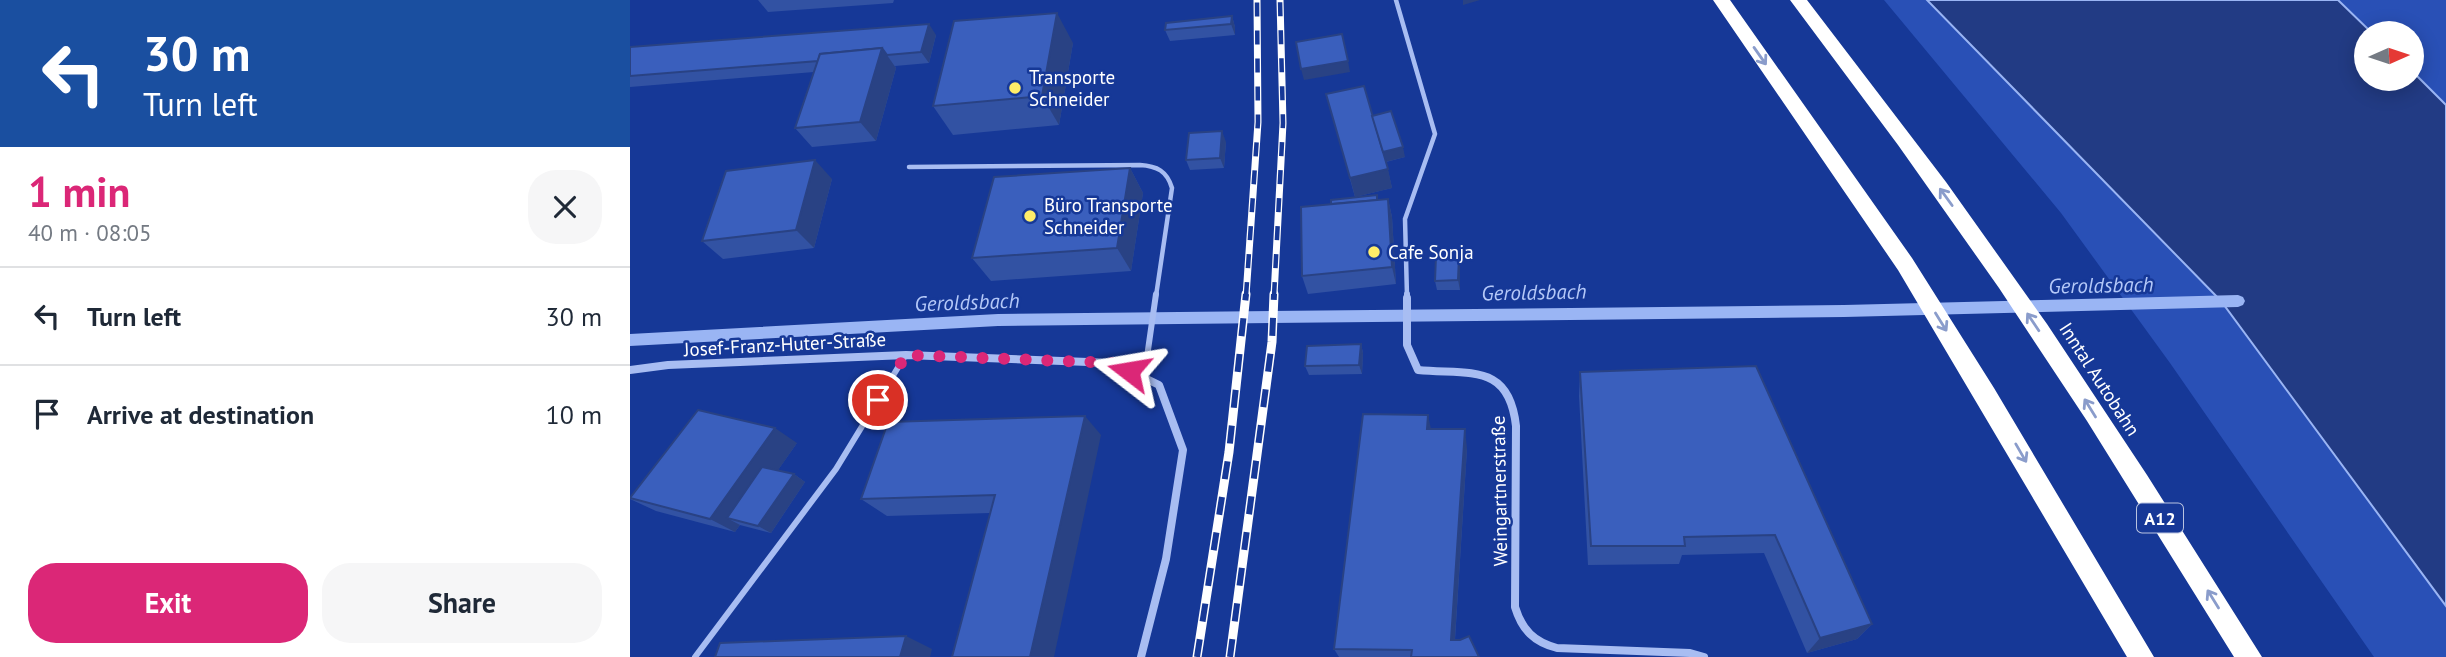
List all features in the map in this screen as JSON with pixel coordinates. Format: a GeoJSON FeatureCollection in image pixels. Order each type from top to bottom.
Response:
{"type":"FeatureCollection","features":[{"type":"Feature","properties":{"kind":"highway"},"geometry":{"type":"LineString","coordinates":[[1721,0],[1905,264],[2141,657]]}},
{"type":"Feature","properties":{"kind":"highway","name":"Inntal Autobahn"},"geometry":{"type":"LineString","coordinates":[[1798,0],[1883,109],[2072,378],[2249,657]]}},
{"type":"Feature","properties":{"kind":"street","name":"Weingartnerstraße"},"geometry":{"type":"LineString","coordinates":[[1407,298],[1406,329],[1410,354],[1418,370],[1484,374],[1500,382],[1512,399],[1516,426],[1515,607],[1523,631],[1545,646],[1557,648],[1690,653],[1704,657]]}},
{"type":"Feature","properties":{"kind":"street","name":"Josef-Franz-Huter-Straße"},"geometry":{"type":"LineString","coordinates":[[630,370],[668,365],[906,355],[1114,363],[1160,385],[1183,450],[1166,559],[1141,657]]}},
{"type":"Feature","properties":{"kind":"lane","name":"Weingartnerstraße"},"geometry":{"type":"LineString","coordinates":[[1396,0],[1435,134],[1405,219],[1407,298]]}},
{"type":"Feature","properties":{"kind":"lane"},"geometry":{"type":"LineString","coordinates":[[909,167],[1140,164],[1155,166],[1165,171],[1172,188],[1144,378]]}},
{"type":"Feature","properties":{"kind":"lane"},"geometry":{"type":"LineString","coordinates":[[695,657],[836,469],[906,355]]}},
{"type":"Feature","properties":{"kind":"shaded area"},"geometry":{"type":"Polygon","coordinates":[[[1884,0],[1927,0],[2221,301],[2446,606],[2446,657],[2374,657],[2170,363],[2061,213],[1884,0]]]}},
{"type":"Feature","properties":{"kind":"shaded area"},"geometry":{"type":"Polygon","coordinates":[[[1927,0],[2338,0],[2360,21],[2354,21],[2354,91],[2424,91],[2424,83],[2446,105],[2446,606],[2221,301],[1927,0]]]}},
{"type":"Feature","properties":{"kind":"shaded area"},"geometry":{"type":"Polygon","coordinates":[[[2338,0],[2446,0],[2446,105],[2424,83],[2424,21],[2360,21],[2338,0]]]}},
{"type":"Feature","properties":{"kind":"building"},"geometry":{"type":"Polygon","coordinates":[[[1057,13],[1042,96],[933,106],[954,21],[1057,13]]]}},
{"type":"Feature","properties":{"kind":"building"},"geometry":{"type":"Polygon","coordinates":[[[1232,16],[1231,24],[1165,30],[1166,23],[1232,16]]]}},
{"type":"Feature","properties":{"kind":"building"},"geometry":{"type":"Polygon","coordinates":[[[929,24],[921,52],[887,55],[882,48],[820,54],[818,61],[630,76],[630,47],[929,24]]]}},
{"type":"Feature","properties":{"kind":"building"},"geometry":{"type":"Polygon","coordinates":[[[1342,34],[1348,61],[1301,69],[1296,42],[1342,34]]]}},
{"type":"Feature","properties":{"kind":"building"},"geometry":{"type":"Polygon","coordinates":[[[882,48],[860,122],[795,128],[820,54],[882,48]]]}},
{"type":"Feature","properties":{"kind":"building"},"geometry":{"type":"Polygon","coordinates":[[[1364,86],[1388,169],[1350,178],[1326,94],[1364,86]]]}},
{"type":"Feature","properties":{"kind":"building"},"geometry":{"type":"Polygon","coordinates":[[[1391,111],[1403,147],[1383,152],[1372,116],[1391,111]]]}},
{"type":"Feature","properties":{"kind":"building"},"geometry":{"type":"Polygon","coordinates":[[[1222,131],[1220,158],[1186,160],[1189,133],[1222,131]]]}},
{"type":"Feature","properties":{"kind":"building"},"geometry":{"type":"Polygon","coordinates":[[[815,160],[796,230],[702,241],[726,171],[815,160]]]}},
{"type":"Feature","properties":{"kind":"building"},"geometry":{"type":"Polygon","coordinates":[[[1130,168],[1117,248],[972,258],[994,177],[1130,168]]]}},
{"type":"Feature","properties":{"kind":"building"},"geometry":{"type":"Polygon","coordinates":[[[1377,195],[1377,200],[1331,204],[1331,200],[1377,195]]]}},
{"type":"Feature","properties":{"kind":"building"},"geometry":{"type":"Polygon","coordinates":[[[1388,199],[1392,267],[1302,276],[1301,207],[1388,199]]]}},
{"type":"Feature","properties":{"kind":"building"},"geometry":{"type":"Polygon","coordinates":[[[1436,256],[1459,256],[1458,280],[1435,281],[1436,256]]]}},
{"type":"Feature","properties":{"kind":"building"},"geometry":{"type":"Polygon","coordinates":[[[1361,344],[1359,365],[1305,366],[1307,346],[1361,344]]]}},
{"type":"Feature","properties":{"kind":"building"},"geometry":{"type":"Polygon","coordinates":[[[1756,366],[1872,624],[1820,638],[1775,535],[1684,537],[1685,546],[1591,546],[1580,372],[1756,366]]]}},
{"type":"Feature","properties":{"kind":"building"},"geometry":{"type":"Polygon","coordinates":[[[698,410],[775,428],[710,519],[630,498],[698,410]]]}},
{"type":"Feature","properties":{"kind":"building"},"geometry":{"type":"Polygon","coordinates":[[[1363,414],[1428,415],[1427,429],[1465,429],[1451,640],[1469,636],[1479,657],[1411,657],[1412,650],[1334,649],[1363,414]]]}},
{"type":"Feature","properties":{"kind":"building"},"geometry":{"type":"Polygon","coordinates":[[[1085,416],[1030,657],[952,657],[995,495],[861,499],[888,422],[1085,416]]]}},
{"type":"Feature","properties":{"kind":"building"},"geometry":{"type":"Polygon","coordinates":[[[762,467],[794,474],[758,526],[727,518],[762,467]]]}},
{"type":"Feature","properties":{"kind":"building"},"geometry":{"type":"Polygon","coordinates":[[[906,636],[900,657],[715,657],[720,643],[906,636]]]}},
{"type":"Feature","properties":{"kind":"waterway","name":"Geroldsbach"},"geometry":{"type":"LineString","coordinates":[[630,340],[998,320],[1844,311],[2238,301]]}},
{"type":"Feature","properties":{"kind":"railway"},"geometry":{"type":"LineString","coordinates":[[1246,296],[1258,122],[1257,0]]}},
{"type":"Feature","properties":{"kind":"railway"},"geometry":{"type":"LineString","coordinates":[[1274,296],[1283,123],[1280,0]]}},
{"type":"Feature","properties":{"kind":"railway"},"geometry":{"type":"LineString","coordinates":[[1197,657],[1229,452],[1246,294]]}},
{"type":"Feature","properties":{"kind":"railway"},"geometry":{"type":"LineString","coordinates":[[1230,657],[1272,342],[1274,294]]}},
{"type":"Feature","properties":{"kind":"place","name":"Transporte Schneider"},"geometry":{"type":"Point","coordinates":[1015,88]}},
{"type":"Feature","properties":{"kind":"place","name":"Büro Transporte Schneider"},"geometry":{"type":"Point","coordinates":[1030,216]}},
{"type":"Feature","properties":{"kind":"place","name":"Cafe Sonja"},"geometry":{"type":"Point","coordinates":[1374,252]}},
{"type":"Feature","properties":{"kind":"route"},"geometry":{"type":"LineString","coordinates":[[878,400],[906,355],[1114,363],[1129,371]]}}]}
